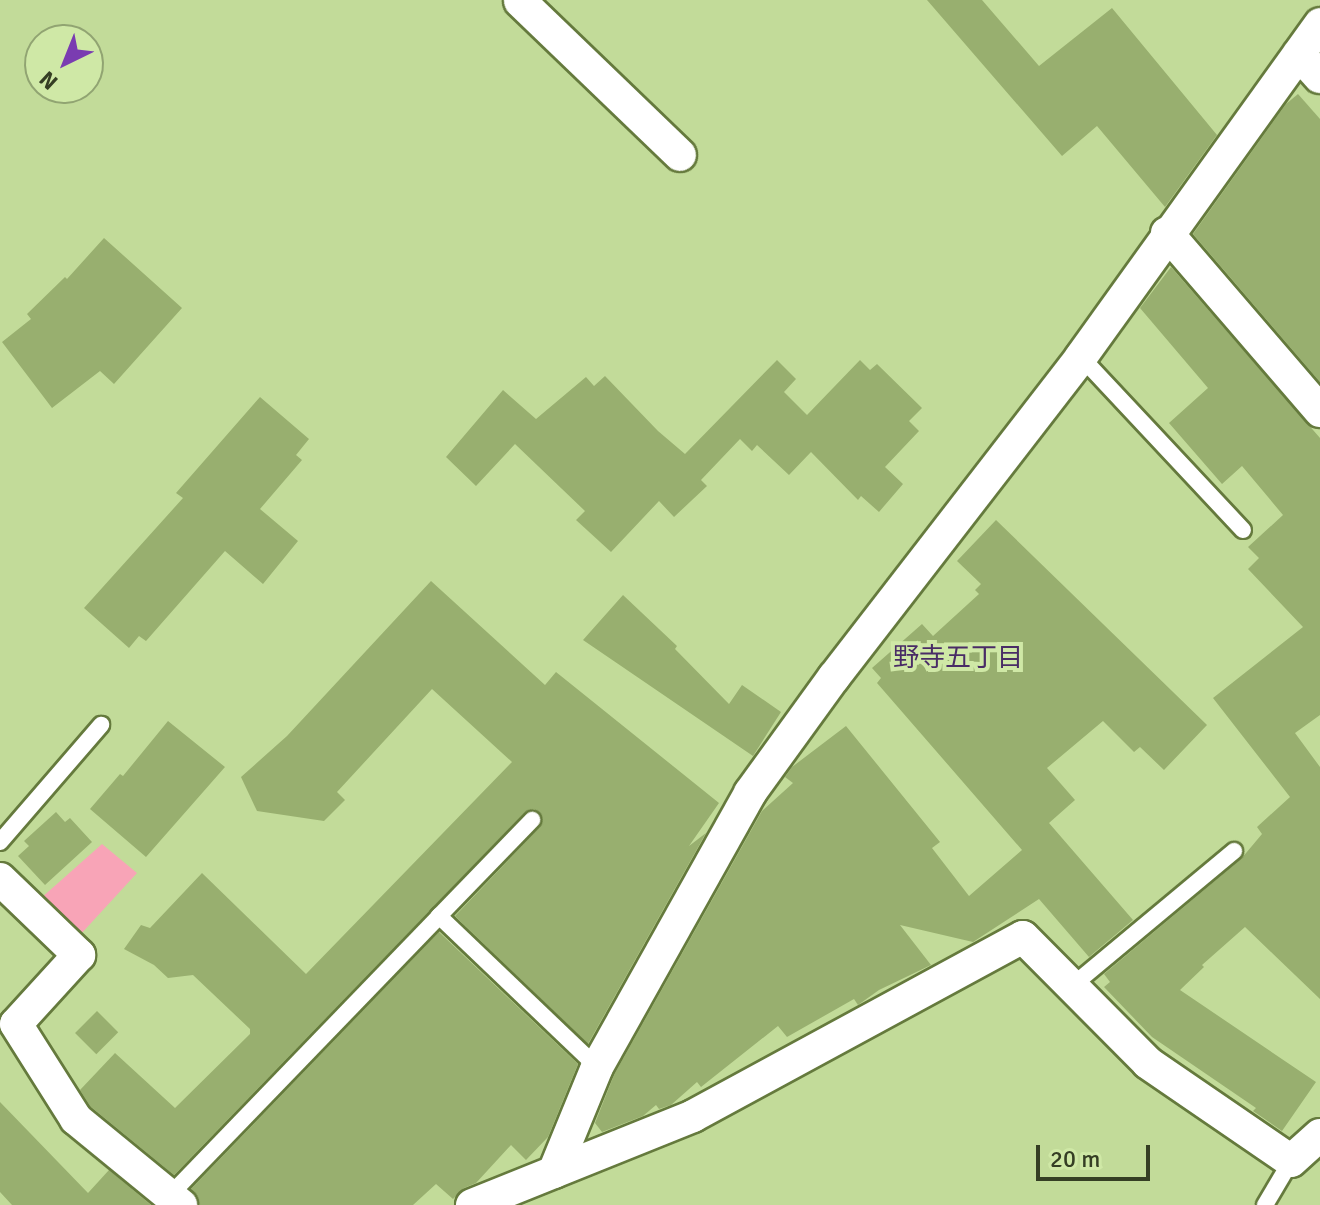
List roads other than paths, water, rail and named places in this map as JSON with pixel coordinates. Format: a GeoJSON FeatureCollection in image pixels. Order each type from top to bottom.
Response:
{"type":"FeatureCollection","features":[{"type":"Feature","properties":{"kind":"street"},"geometry":{"type":"LineString","coordinates":[[520,0],[680,155]]}},
{"type":"Feature","properties":{"kind":"street"},"geometry":{"type":"LineString","coordinates":[[554,1172],[597,1067],[750,793],[834,677],[1081,357],[1167,233],[1310,66],[1320,24]]}},
{"type":"Feature","properties":{"kind":"street"},"geometry":{"type":"LineString","coordinates":[[1167,233],[1320,411]]}},
{"type":"Feature","properties":{"kind":"street"},"geometry":{"type":"LineString","coordinates":[[0,879],[79,955],[16,1024],[76,1119],[176,1200]]}},
{"type":"Feature","properties":{"kind":"street"},"geometry":{"type":"LineString","coordinates":[[472,1205],[525,1196],[554,1172],[693,1116],[1023,937],[1148,1063],[1291,1161],[1320,1135]]}},
{"type":"Feature","properties":{"kind":"lane"},"geometry":{"type":"LineString","coordinates":[[1081,357],[1243,530]]}},
{"type":"Feature","properties":{"kind":"lane"},"geometry":{"type":"LineString","coordinates":[[0,842],[101,725]]}},
{"type":"Feature","properties":{"kind":"lane"},"geometry":{"type":"LineString","coordinates":[[176,1200],[532,820]]}},
{"type":"Feature","properties":{"kind":"lane"},"geometry":{"type":"LineString","coordinates":[[1072,986],[1234,851]]}},
{"type":"Feature","properties":{"kind":"lane"},"geometry":{"type":"LineString","coordinates":[[439,916],[597,1067]]}},
{"type":"Feature","properties":{"kind":"lane"},"geometry":{"type":"LineString","coordinates":[[1265,1205],[1291,1161]]}},
{"type":"Feature","properties":{"kind":"district","name":"野寺五丁目"},"geometry":{"type":"Point","coordinates":[958,659]}}]}
